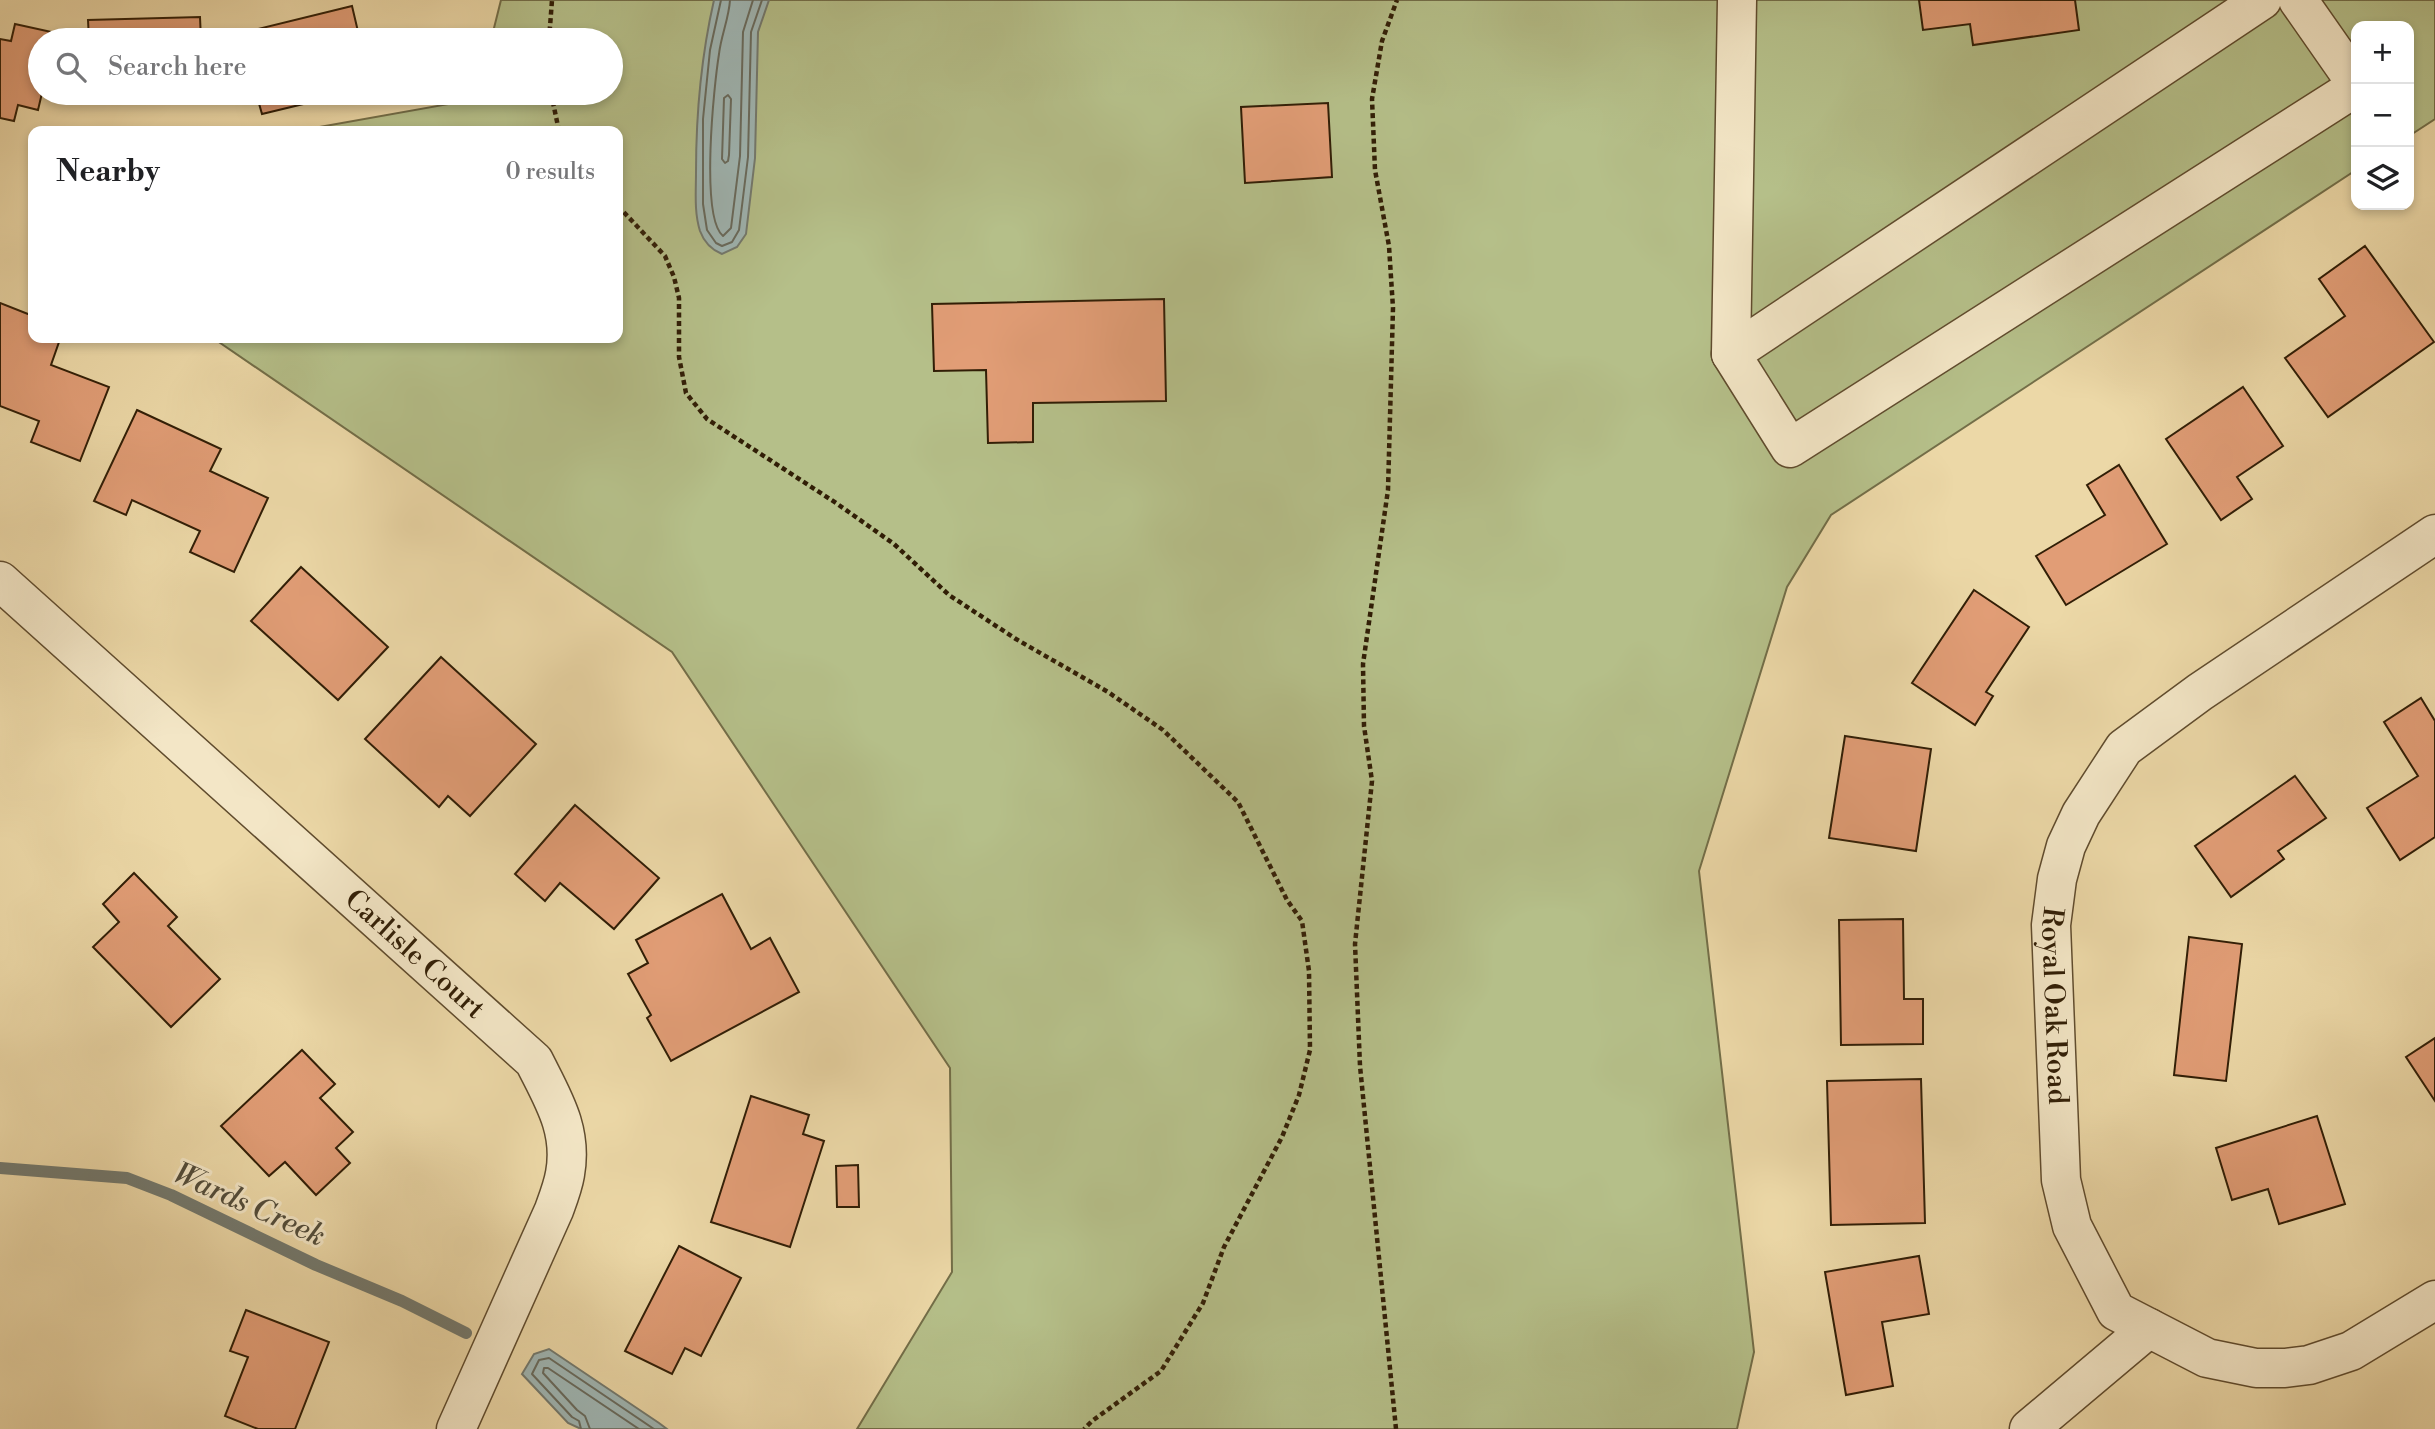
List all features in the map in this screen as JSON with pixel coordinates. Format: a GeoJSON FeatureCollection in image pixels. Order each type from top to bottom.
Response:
{"type":"FeatureCollection","features":[{"type":"Feature","properties":{"kind":"street"},"geometry":{"type":"LineString","coordinates":[[1737,0],[1731,354],[1790,448],[2351,88]]}},
{"type":"Feature","properties":{"kind":"street"},"geometry":{"type":"LineString","coordinates":[[1731,354],[2262,0]]}},
{"type":"Feature","properties":{"kind":"street"},"geometry":{"type":"LineString","coordinates":[[2298,0],[2355,84]]}},
{"type":"Feature","properties":{"kind":"street","name":"Royal Oak Road"},"geometry":{"type":"LineString","coordinates":[[2430,1304],[2351,1351],[2309,1365],[2285,1368],[2256,1368],[2207,1358],[2116,1311],[2072,1226],[2061,1180],[2051,925],[2057,879],[2066,846],[2081,814],[2124,748],[2200,692],[2435,534]]}},
{"type":"Feature","properties":{"kind":"street","name":"Carlisle Court"},"geometry":{"type":"LineString","coordinates":[[0,581],[534,1061],[563,1119],[568,1149],[565,1176],[554,1210],[456,1429]]}},
{"type":"Feature","properties":{"kind":"street"},"geometry":{"type":"LineString","coordinates":[[2029,1429],[2149,1328]]}},
{"type":"Feature","properties":{"kind":"path"},"geometry":{"type":"LineString","coordinates":[[550,28],[552,0]]}},
{"type":"Feature","properties":{"kind":"path"},"geometry":{"type":"LineString","coordinates":[[1396,1429],[1360,1066],[1355,944],[1371,781],[1364,726],[1363,664],[1388,490],[1393,308],[1389,246],[1375,170],[1372,99],[1382,41],[1397,0]]}},
{"type":"Feature","properties":{"kind":"path"},"geometry":{"type":"LineString","coordinates":[[554,105],[558,126]]}},
{"type":"Feature","properties":{"kind":"path"},"geometry":{"type":"LineString","coordinates":[[623,211],[665,256],[674,277],[679,298],[679,357],[686,393],[707,419],[884,537],[960,602],[1016,639],[1108,692],[1163,730],[1238,802],[1287,900],[1303,921],[1309,971],[1310,1050],[1299,1095],[1282,1137],[1224,1248],[1203,1303],[1161,1371],[1091,1421],[1084,1429]]}},
{"type":"Feature","properties":{"kind":"green space"},"geometry":{"type":"Polygon","coordinates":[[[501,0],[2435,0],[2435,119],[2414,133],[2414,21],[2351,21],[2351,173],[1831,515],[1787,587],[1699,871],[1754,1352],[1737,1429],[857,1429],[952,1272],[950,1068],[672,652],[220,343],[623,343],[623,126],[325,126],[443,105],[623,105],[623,28],[494,28],[501,0]]]}},
{"type":"Feature","properties":{"kind":"water"},"geometry":{"type":"Polygon","coordinates":[[[714,0],[769,0],[758,32],[755,158],[746,234],[737,247],[722,254],[709,245],[702,235],[696,202],[700,85],[714,0]]]}},
{"type":"Feature","properties":{"kind":"water"},"geometry":{"type":"Polygon","coordinates":[[[549,1349],[667,1429],[581,1429],[568,1423],[522,1374],[534,1354],[549,1349]]]}},
{"type":"Feature","properties":{"kind":"building"},"geometry":{"type":"Polygon","coordinates":[[[1919,0],[2075,0],[2079,30],[1973,45],[1970,24],[1923,30],[1919,0]]]}},
{"type":"Feature","properties":{"kind":"building"},"geometry":{"type":"Polygon","coordinates":[[[352,6],[357,28],[262,28],[352,6]]]}},
{"type":"Feature","properties":{"kind":"building"},"geometry":{"type":"Polygon","coordinates":[[[200,17],[200,28],[88,28],[88,20],[200,17]]]}},
{"type":"Feature","properties":{"kind":"building"},"geometry":{"type":"Polygon","coordinates":[[[15,24],[33,28],[28,28],[28,105],[39,105],[38,110],[18,105],[14,121],[0,118],[0,39],[11,41],[15,24]]]}},
{"type":"Feature","properties":{"kind":"building"},"geometry":{"type":"Polygon","coordinates":[[[1328,103],[1332,177],[1245,183],[1241,107],[1328,103]]]}},
{"type":"Feature","properties":{"kind":"building"},"geometry":{"type":"Polygon","coordinates":[[[259,105],[299,105],[262,114],[259,105]]]}},
{"type":"Feature","properties":{"kind":"building"},"geometry":{"type":"Polygon","coordinates":[[[2365,246],[2434,342],[2328,417],[2285,358],[2345,316],[2319,279],[2365,246]]]}},
{"type":"Feature","properties":{"kind":"building"},"geometry":{"type":"Polygon","coordinates":[[[1164,299],[1166,401],[1033,403],[1033,442],[988,443],[986,370],[934,371],[932,304],[1164,299]]]}},
{"type":"Feature","properties":{"kind":"building"},"geometry":{"type":"Polygon","coordinates":[[[0,303],[28,314],[28,343],[59,343],[51,365],[109,387],[80,461],[31,442],[39,421],[0,406],[0,303]]]}},
{"type":"Feature","properties":{"kind":"building"},"geometry":{"type":"Polygon","coordinates":[[[2243,387],[2283,446],[2237,477],[2252,499],[2221,520],[2166,439],[2243,387]]]}},
{"type":"Feature","properties":{"kind":"building"},"geometry":{"type":"Polygon","coordinates":[[[137,410],[221,449],[210,471],[268,498],[234,572],[190,552],[200,531],[132,500],[126,515],[94,501],[137,410]]]}},
{"type":"Feature","properties":{"kind":"building"},"geometry":{"type":"Polygon","coordinates":[[[2119,465],[2167,544],[2066,605],[2036,556],[2105,515],[2087,485],[2119,465]]]}},
{"type":"Feature","properties":{"kind":"building"},"geometry":{"type":"Polygon","coordinates":[[[301,567],[388,647],[338,700],[251,621],[301,567]]]}},
{"type":"Feature","properties":{"kind":"building"},"geometry":{"type":"Polygon","coordinates":[[[1974,590],[2029,627],[1986,692],[1993,696],[1975,725],[1912,683],[1974,590]]]}},
{"type":"Feature","properties":{"kind":"building"},"geometry":{"type":"Polygon","coordinates":[[[441,657],[536,744],[470,816],[448,796],[439,807],[365,739],[441,657]]]}},
{"type":"Feature","properties":{"kind":"building"},"geometry":{"type":"Polygon","coordinates":[[[2421,698],[2435,721],[2435,837],[2400,860],[2367,808],[2418,776],[2384,722],[2421,698]]]}},
{"type":"Feature","properties":{"kind":"building"},"geometry":{"type":"Polygon","coordinates":[[[1845,736],[1931,749],[1916,851],[1829,838],[1845,736]]]}},
{"type":"Feature","properties":{"kind":"building"},"geometry":{"type":"Polygon","coordinates":[[[2295,776],[2326,818],[2278,851],[2284,859],[2231,897],[2195,846],[2295,776]]]}},
{"type":"Feature","properties":{"kind":"building"},"geometry":{"type":"Polygon","coordinates":[[[575,805],[659,878],[614,929],[560,883],[545,901],[515,874],[575,805]]]}},
{"type":"Feature","properties":{"kind":"building"},"geometry":{"type":"Polygon","coordinates":[[[134,873],[177,917],[168,926],[220,979],[171,1027],[93,947],[119,922],[103,904],[134,873]]]}},
{"type":"Feature","properties":{"kind":"building"},"geometry":{"type":"Polygon","coordinates":[[[722,894],[751,949],[770,938],[799,992],[671,1061],[647,1018],[651,1015],[628,974],[648,963],[636,940],[722,894]]]}},
{"type":"Feature","properties":{"kind":"building"},"geometry":{"type":"Polygon","coordinates":[[[1903,919],[1904,999],[1923,999],[1923,1044],[1841,1045],[1839,920],[1903,919]]]}},
{"type":"Feature","properties":{"kind":"building"},"geometry":{"type":"Polygon","coordinates":[[[2189,937],[2242,944],[2226,1081],[2174,1075],[2189,937]]]}},
{"type":"Feature","properties":{"kind":"building"},"geometry":{"type":"Polygon","coordinates":[[[2435,1038],[2435,1101],[2406,1057],[2435,1038]]]}},
{"type":"Feature","properties":{"kind":"building"},"geometry":{"type":"Polygon","coordinates":[[[302,1050],[335,1084],[320,1098],[353,1132],[336,1148],[350,1163],[316,1195],[285,1162],[269,1176],[221,1126],[302,1050]]]}},
{"type":"Feature","properties":{"kind":"building"},"geometry":{"type":"Polygon","coordinates":[[[1921,1079],[1925,1223],[1831,1225],[1827,1081],[1921,1079]]]}},
{"type":"Feature","properties":{"kind":"building"},"geometry":{"type":"Polygon","coordinates":[[[751,1096],[809,1115],[803,1134],[824,1141],[790,1247],[711,1222],[751,1096]]]}},
{"type":"Feature","properties":{"kind":"building"},"geometry":{"type":"Polygon","coordinates":[[[2317,1116],[2345,1204],[2279,1224],[2268,1189],[2232,1200],[2216,1148],[2317,1116]]]}},
{"type":"Feature","properties":{"kind":"building"},"geometry":{"type":"Polygon","coordinates":[[[858,1165],[859,1207],[837,1207],[836,1166],[858,1165]]]}},
{"type":"Feature","properties":{"kind":"building"},"geometry":{"type":"Polygon","coordinates":[[[679,1246],[741,1278],[701,1356],[685,1348],[672,1374],[625,1351],[679,1246]]]}},
{"type":"Feature","properties":{"kind":"building"},"geometry":{"type":"Polygon","coordinates":[[[1919,1256],[1929,1314],[1882,1322],[1893,1386],[1846,1395],[1825,1272],[1919,1256]]]}},
{"type":"Feature","properties":{"kind":"building"},"geometry":{"type":"Polygon","coordinates":[[[246,1310],[329,1342],[295,1429],[258,1429],[225,1416],[248,1357],[230,1351],[246,1310]]]}},
{"type":"Feature","properties":{"kind":"waterway","name":"Wards Creek"},"geometry":{"type":"LineString","coordinates":[[0,1168],[127,1178],[171,1195],[466,1333]]}}]}
